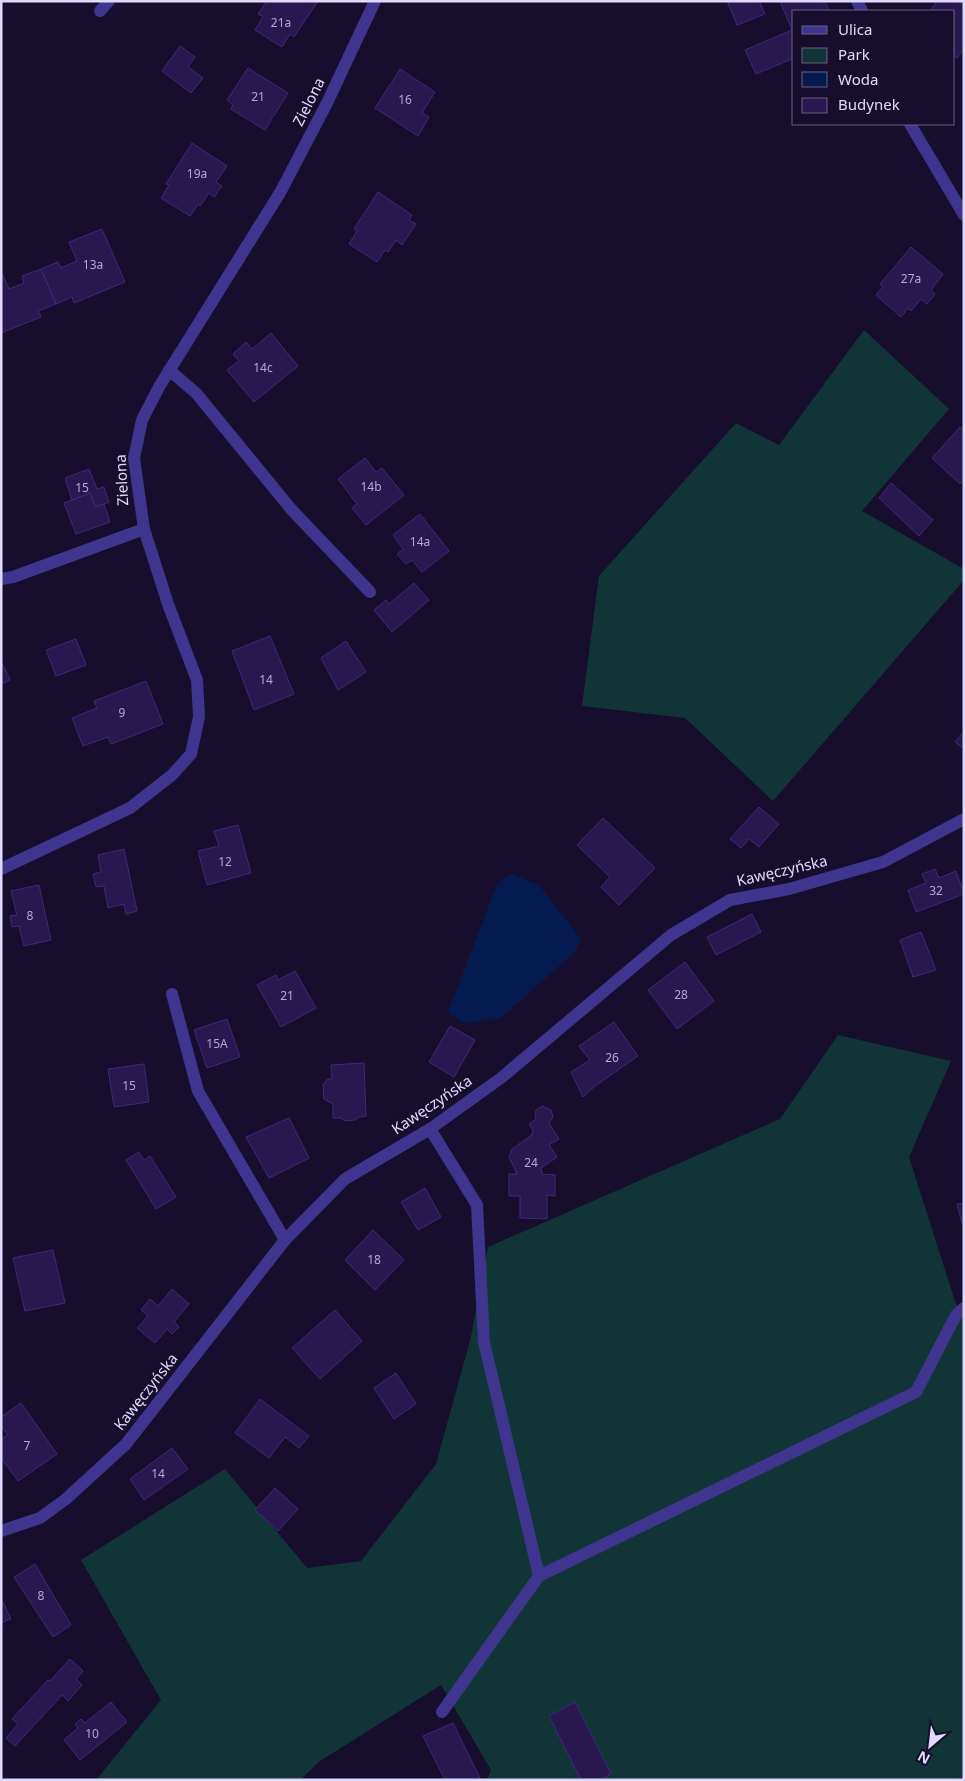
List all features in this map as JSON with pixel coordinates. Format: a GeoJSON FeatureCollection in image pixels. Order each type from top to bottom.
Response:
{"type":"FeatureCollection","features":[{"type":"Feature","properties":{"kind":"street"},"geometry":{"type":"LineString","coordinates":[[100,11],[109,1]]}},
{"type":"Feature","properties":{"kind":"street","name":"Zielona"},"geometry":{"type":"LineString","coordinates":[[1,869],[130,808],[172,775],[191,754],[199,717],[197,680],[168,604],[144,529],[134,458],[142,420],[169,370],[281,191],[327,103],[375,1]]}},
{"type":"Feature","properties":{"kind":"street"},"geometry":{"type":"LineString","coordinates":[[911,125],[964,215]]}},
{"type":"Feature","properties":{"kind":"street"},"geometry":{"type":"LineString","coordinates":[[169,370],[196,393],[291,509],[370,592]]}},
{"type":"Feature","properties":{"kind":"street"},"geometry":{"type":"LineString","coordinates":[[1,579],[13,578],[144,529]]}},
{"type":"Feature","properties":{"kind":"street","name":"Kawęczyńska"},"geometry":{"type":"LineString","coordinates":[[1,1531],[40,1518],[66,1499],[126,1444],[285,1240],[344,1180],[430,1129],[501,1078],[671,935],[730,900],[789,889],[883,862],[962,823]]}},
{"type":"Feature","properties":{"kind":"street"},"geometry":{"type":"LineString","coordinates":[[172,994],[198,1091],[285,1240]]}},
{"type":"Feature","properties":{"kind":"street"},"geometry":{"type":"LineString","coordinates":[[430,1129],[476,1205],[484,1342],[539,1576]]}},
{"type":"Feature","properties":{"kind":"street"},"geometry":{"type":"LineString","coordinates":[[442,1712],[539,1576],[916,1392],[956,1315],[964,1308]]}},
{"type":"Feature","properties":{"kind":"green space"},"geometry":{"type":"Polygon","coordinates":[[[864,330],[949,409],[862,511],[964,569],[964,580],[773,801],[685,718],[582,706],[599,576],[736,423],[779,445],[864,330]]]}},
{"type":"Feature","properties":{"kind":"green space"},"geometry":{"type":"Polygon","coordinates":[[[838,1035],[951,1061],[909,1157],[954,1298],[964,1321],[964,1780],[487,1780],[491,1770],[441,1685],[320,1761],[300,1780],[96,1780],[161,1700],[81,1560],[225,1469],[307,1568],[361,1561],[436,1464],[471,1337],[488,1247],[780,1119],[838,1035]]]}},
{"type":"Feature","properties":{"kind":"water"},"geometry":{"type":"Polygon","coordinates":[[[512,874],[539,885],[581,939],[575,952],[501,1018],[464,1024],[448,1012],[497,884],[512,874]]]}},
{"type":"Feature","properties":{"kind":"building"},"geometry":{"type":"Polygon","coordinates":[[[267,1],[318,1],[294,37],[290,34],[282,47],[255,30],[263,17],[258,14],[267,1]]]}},
{"type":"Feature","properties":{"kind":"building"},"geometry":{"type":"Polygon","coordinates":[[[727,1],[759,1],[765,14],[737,25],[727,1]]]}},
{"type":"Feature","properties":{"kind":"building"},"geometry":{"type":"Polygon","coordinates":[[[780,1],[825,1],[829,10],[792,10],[792,30],[780,1]]]}},
{"type":"Feature","properties":{"kind":"building"},"geometry":{"type":"Polygon","coordinates":[[[937,1],[964,2],[964,49],[957,58],[955,57],[955,10],[931,10],[937,1]]]}},
{"type":"Feature","properties":{"kind":"building"},"geometry":{"type":"Polygon","coordinates":[[[792,30],[792,59],[756,74],[745,50],[792,30]]]}},
{"type":"Feature","properties":{"kind":"building"},"geometry":{"type":"Polygon","coordinates":[[[180,46],[195,57],[188,67],[203,78],[191,93],[162,71],[180,46]]]}},
{"type":"Feature","properties":{"kind":"building"},"geometry":{"type":"Polygon","coordinates":[[[248,68],[288,93],[265,130],[231,109],[233,105],[227,100],[248,68]]]}},
{"type":"Feature","properties":{"kind":"building"},"geometry":{"type":"Polygon","coordinates":[[[400,69],[435,92],[422,113],[429,117],[418,136],[375,108],[400,69]]]}},
{"type":"Feature","properties":{"kind":"building"},"geometry":{"type":"Polygon","coordinates":[[[192,143],[227,166],[216,182],[222,186],[214,197],[209,193],[190,216],[161,198],[169,185],[166,184],[192,143]]]}},
{"type":"Feature","properties":{"kind":"building"},"geometry":{"type":"Polygon","coordinates":[[[378,192],[412,215],[409,220],[416,224],[402,245],[396,240],[388,252],[385,250],[377,262],[349,244],[357,231],[354,229],[378,192]]]}},
{"type":"Feature","properties":{"kind":"building"},"geometry":{"type":"Polygon","coordinates":[[[102,229],[125,282],[74,303],[72,297],[56,304],[41,269],[58,262],[61,268],[77,261],[69,242],[102,229]]]}},
{"type":"Feature","properties":{"kind":"building"},"geometry":{"type":"Polygon","coordinates":[[[911,247],[943,274],[931,290],[935,294],[927,304],[921,299],[911,311],[908,308],[901,317],[876,295],[883,286],[880,284],[911,247]]]}},
{"type":"Feature","properties":{"kind":"building"},"geometry":{"type":"Polygon","coordinates":[[[41,269],[56,304],[38,311],[41,317],[1,333],[1,271],[9,289],[24,283],[22,276],[41,269]]]}},
{"type":"Feature","properties":{"kind":"building"},"geometry":{"type":"Polygon","coordinates":[[[271,333],[298,366],[254,402],[227,370],[239,361],[233,354],[246,342],[252,349],[271,333]]]}},
{"type":"Feature","properties":{"kind":"building"},"geometry":{"type":"Polygon","coordinates":[[[960,427],[964,430],[964,479],[960,484],[932,458],[960,427]]]}},
{"type":"Feature","properties":{"kind":"building"},"geometry":{"type":"Polygon","coordinates":[[[365,458],[376,472],[382,468],[404,495],[366,525],[352,508],[357,504],[338,479],[365,458]]]}},
{"type":"Feature","properties":{"kind":"building"},"geometry":{"type":"Polygon","coordinates":[[[89,469],[97,489],[104,487],[109,502],[95,507],[90,493],[72,500],[65,478],[89,469]]]}},
{"type":"Feature","properties":{"kind":"building"},"geometry":{"type":"Polygon","coordinates":[[[891,483],[933,520],[919,536],[879,498],[891,483]]]}},
{"type":"Feature","properties":{"kind":"building"},"geometry":{"type":"Polygon","coordinates":[[[90,493],[95,507],[104,504],[110,522],[76,534],[64,503],[90,493]]]}},
{"type":"Feature","properties":{"kind":"building"},"geometry":{"type":"Polygon","coordinates":[[[420,514],[449,551],[422,572],[412,560],[406,564],[397,554],[403,549],[393,535],[420,514]]]}},
{"type":"Feature","properties":{"kind":"building"},"geometry":{"type":"Polygon","coordinates":[[[414,583],[429,600],[392,632],[374,610],[386,600],[389,604],[414,583]]]}},
{"type":"Feature","properties":{"kind":"building"},"geometry":{"type":"Polygon","coordinates":[[[270,636],[294,694],[254,710],[232,651],[270,636]]]}},
{"type":"Feature","properties":{"kind":"building"},"geometry":{"type":"Polygon","coordinates":[[[76,639],[86,665],[56,676],[46,650],[76,639]]]}},
{"type":"Feature","properties":{"kind":"building"},"geometry":{"type":"Polygon","coordinates":[[[346,641],[366,672],[338,690],[321,658],[346,641]]]}},
{"type":"Feature","properties":{"kind":"building"},"geometry":{"type":"Polygon","coordinates":[[[1,661],[10,680],[1,684],[1,661]]]}},
{"type":"Feature","properties":{"kind":"building"},"geometry":{"type":"Polygon","coordinates":[[[146,681],[163,724],[111,744],[108,737],[83,746],[72,718],[97,708],[94,701],[146,681]]]}},
{"type":"Feature","properties":{"kind":"building"},"geometry":{"type":"Polygon","coordinates":[[[964,732],[964,749],[955,742],[964,732]]]}},
{"type":"Feature","properties":{"kind":"building"},"geometry":{"type":"Polygon","coordinates":[[[759,807],[779,824],[759,847],[749,839],[741,848],[730,839],[759,807]]]}},
{"type":"Feature","properties":{"kind":"building"},"geometry":{"type":"Polygon","coordinates":[[[603,818],[655,868],[619,905],[601,887],[610,877],[577,845],[603,818]]]}},
{"type":"Feature","properties":{"kind":"building"},"geometry":{"type":"Polygon","coordinates":[[[238,825],[251,873],[207,885],[198,851],[219,846],[214,831],[238,825]]]}},
{"type":"Feature","properties":{"kind":"building"},"geometry":{"type":"Polygon","coordinates":[[[124,849],[137,911],[126,914],[124,904],[108,908],[104,886],[96,887],[93,874],[101,872],[98,855],[124,849]]]}},
{"type":"Feature","properties":{"kind":"building"},"geometry":{"type":"Polygon","coordinates":[[[935,869],[939,878],[956,871],[964,894],[916,912],[908,890],[926,883],[922,874],[935,869]]]}},
{"type":"Feature","properties":{"kind":"building"},"geometry":{"type":"Polygon","coordinates":[[[39,885],[51,940],[24,946],[19,926],[12,927],[10,916],[17,915],[11,891],[39,885]]]}},
{"type":"Feature","properties":{"kind":"building"},"geometry":{"type":"Polygon","coordinates":[[[752,914],[761,932],[716,955],[707,937],[752,914]]]}},
{"type":"Feature","properties":{"kind":"building"},"geometry":{"type":"Polygon","coordinates":[[[921,932],[936,970],[913,977],[900,940],[921,932]]]}},
{"type":"Feature","properties":{"kind":"building"},"geometry":{"type":"Polygon","coordinates":[[[685,962],[714,1001],[677,1029],[648,990],[685,962]]]}},
{"type":"Feature","properties":{"kind":"building"},"geometry":{"type":"Polygon","coordinates":[[[295,971],[316,1008],[281,1027],[257,985],[276,975],[278,980],[295,971]]]}},
{"type":"Feature","properties":{"kind":"building"},"geometry":{"type":"Polygon","coordinates":[[[227,1019],[240,1057],[207,1068],[194,1030],[227,1019]]]}},
{"type":"Feature","properties":{"kind":"building"},"geometry":{"type":"Polygon","coordinates":[[[614,1022],[638,1056],[595,1086],[583,1097],[571,1072],[590,1060],[579,1046],[614,1022]]]}},
{"type":"Feature","properties":{"kind":"building"},"geometry":{"type":"Polygon","coordinates":[[[450,1026],[475,1040],[454,1077],[429,1062],[450,1026]]]}},
{"type":"Feature","properties":{"kind":"building"},"geometry":{"type":"Polygon","coordinates":[[[364,1063],[366,1116],[345,1121],[341,1118],[333,1118],[333,1104],[324,1099],[323,1084],[328,1079],[332,1079],[331,1065],[364,1063]]]}},
{"type":"Feature","properties":{"kind":"building"},"geometry":{"type":"Polygon","coordinates":[[[144,1064],[149,1102],[114,1107],[108,1069],[144,1064]]]}},
{"type":"Feature","properties":{"kind":"building"},"geometry":{"type":"Polygon","coordinates":[[[542,1106],[551,1110],[553,1117],[549,1123],[559,1139],[549,1145],[557,1157],[541,1168],[542,1174],[555,1175],[555,1196],[547,1195],[547,1219],[520,1218],[520,1196],[509,1196],[509,1174],[517,1174],[509,1157],[512,1149],[532,1135],[533,1130],[529,1124],[535,1120],[536,1110],[542,1106]]]}},
{"type":"Feature","properties":{"kind":"building"},"geometry":{"type":"Polygon","coordinates":[[[289,1118],[309,1158],[269,1178],[246,1137],[289,1118]]]}},
{"type":"Feature","properties":{"kind":"building"},"geometry":{"type":"Polygon","coordinates":[[[139,1152],[144,1160],[150,1156],[176,1197],[156,1209],[126,1160],[139,1152]]]}},
{"type":"Feature","properties":{"kind":"building"},"geometry":{"type":"Polygon","coordinates":[[[425,1188],[441,1217],[418,1230],[401,1202],[425,1188]]]}},
{"type":"Feature","properties":{"kind":"building"},"geometry":{"type":"Polygon","coordinates":[[[964,1203],[964,1222],[962,1223],[957,1204],[964,1203]]]}},
{"type":"Feature","properties":{"kind":"building"},"geometry":{"type":"Polygon","coordinates":[[[373,1230],[404,1260],[375,1290],[345,1260],[373,1230]]]}},
{"type":"Feature","properties":{"kind":"building"},"geometry":{"type":"Polygon","coordinates":[[[53,1250],[65,1303],[25,1311],[13,1258],[53,1250]]]}},
{"type":"Feature","properties":{"kind":"building"},"geometry":{"type":"Polygon","coordinates":[[[172,1289],[189,1304],[174,1322],[179,1327],[172,1334],[167,1329],[155,1343],[137,1328],[148,1316],[141,1310],[150,1299],[158,1306],[172,1289]]]}},
{"type":"Feature","properties":{"kind":"building"},"geometry":{"type":"Polygon","coordinates":[[[335,1310],[362,1341],[320,1379],[292,1348],[335,1310]]]}},
{"type":"Feature","properties":{"kind":"building"},"geometry":{"type":"Polygon","coordinates":[[[396,1373],[416,1404],[394,1419],[374,1388],[396,1373]]]}},
{"type":"Feature","properties":{"kind":"building"},"geometry":{"type":"Polygon","coordinates":[[[260,1399],[309,1436],[299,1448],[285,1437],[269,1458],[235,1433],[260,1399]]]}},
{"type":"Feature","properties":{"kind":"building"},"geometry":{"type":"Polygon","coordinates":[[[21,1403],[57,1454],[18,1481],[1,1458],[1,1439],[8,1435],[1,1426],[1,1417],[21,1403]]]}},
{"type":"Feature","properties":{"kind":"building"},"geometry":{"type":"Polygon","coordinates":[[[172,1448],[188,1469],[144,1500],[130,1479],[172,1448]]]}},
{"type":"Feature","properties":{"kind":"building"},"geometry":{"type":"Polygon","coordinates":[[[275,1488],[298,1509],[278,1531],[255,1510],[275,1488]]]}},
{"type":"Feature","properties":{"kind":"building"},"geometry":{"type":"Polygon","coordinates":[[[35,1564],[71,1625],[53,1637],[14,1577],[35,1564]]]}},
{"type":"Feature","properties":{"kind":"building"},"geometry":{"type":"Polygon","coordinates":[[[1,1598],[11,1619],[1,1623],[1,1598]]]}},
{"type":"Feature","properties":{"kind":"building"},"geometry":{"type":"Polygon","coordinates":[[[70,1659],[83,1671],[76,1679],[82,1685],[68,1701],[62,1695],[15,1746],[6,1738],[18,1724],[12,1719],[70,1659]]]}},
{"type":"Feature","properties":{"kind":"building"},"geometry":{"type":"Polygon","coordinates":[[[111,1702],[127,1722],[80,1760],[64,1740],[78,1728],[75,1724],[81,1719],[85,1723],[111,1702]]]}},
{"type":"Feature","properties":{"kind":"building"},"geometry":{"type":"Polygon","coordinates":[[[575,1702],[611,1774],[600,1780],[581,1780],[549,1716],[575,1702]]]}},
{"type":"Feature","properties":{"kind":"building"},"geometry":{"type":"Polygon","coordinates":[[[453,1723],[481,1780],[445,1780],[423,1736],[453,1723]]]}}]}
